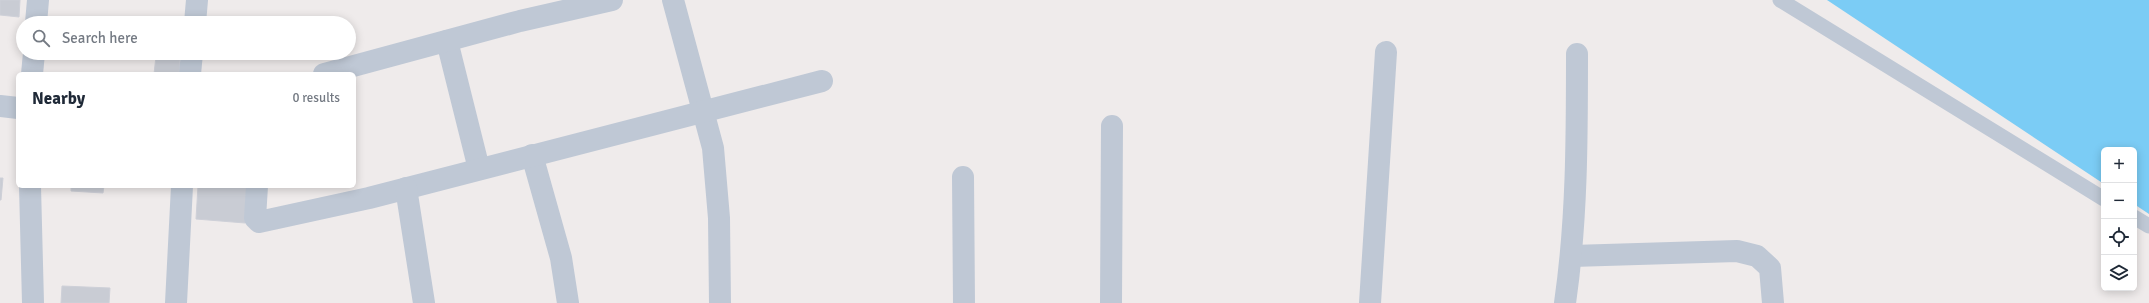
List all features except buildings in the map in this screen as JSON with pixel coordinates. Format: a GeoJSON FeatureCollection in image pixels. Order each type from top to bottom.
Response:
{"type":"FeatureCollection","features":[{"type":"Feature","properties":{"kind":"street"},"geometry":{"type":"LineString","coordinates":[[37,16],[38,0]]}},
{"type":"Feature","properties":{"kind":"street"},"geometry":{"type":"LineString","coordinates":[[196,16],[197,0]]}},
{"type":"Feature","properties":{"kind":"street"},"geometry":{"type":"LineString","coordinates":[[332,72],[612,0]]}},
{"type":"Feature","properties":{"kind":"street"},"geometry":{"type":"LineString","coordinates":[[673,0],[713,148],[719,218],[720,303]]}},
{"type":"Feature","properties":{"kind":"street"},"geometry":{"type":"LineString","coordinates":[[448,41],[479,169]]}},
{"type":"Feature","properties":{"kind":"street"},"geometry":{"type":"LineString","coordinates":[[1370,303],[1386,52]]}},
{"type":"Feature","properties":{"kind":"street"},"geometry":{"type":"LineString","coordinates":[[1565,303],[1572,256],[1577,161],[1578,54]]}},
{"type":"Feature","properties":{"kind":"street"},"geometry":{"type":"LineString","coordinates":[[32,72],[33,60]]}},
{"type":"Feature","properties":{"kind":"street"},"geometry":{"type":"LineString","coordinates":[[190,72],[191,60]]}},
{"type":"Feature","properties":{"kind":"street"},"geometry":{"type":"LineString","coordinates":[[257,188],[255,218],[259,222],[406,188],[822,81]]}},
{"type":"Feature","properties":{"kind":"street"},"geometry":{"type":"LineString","coordinates":[[0,106],[16,108]]}},
{"type":"Feature","properties":{"kind":"street"},"geometry":{"type":"LineString","coordinates":[[1111,303],[1112,126]]}},
{"type":"Feature","properties":{"kind":"street"},"geometry":{"type":"LineString","coordinates":[[532,155],[561,258],[568,303]]}},
{"type":"Feature","properties":{"kind":"street"},"geometry":{"type":"LineString","coordinates":[[963,177],[964,303]]}},
{"type":"Feature","properties":{"kind":"street"},"geometry":{"type":"LineString","coordinates":[[30,188],[33,303]]}},
{"type":"Feature","properties":{"kind":"street"},"geometry":{"type":"LineString","coordinates":[[176,303],[182,188]]}},
{"type":"Feature","properties":{"kind":"street"},"geometry":{"type":"LineString","coordinates":[[406,188],[424,303]]}},
{"type":"Feature","properties":{"kind":"street"},"geometry":{"type":"LineString","coordinates":[[1572,256],[1737,251],[1757,256],[1770,268],[1773,303]]}},
{"type":"Feature","properties":{"kind":"lane"},"geometry":{"type":"LineString","coordinates":[[1780,0],[2101,197]]}},
{"type":"Feature","properties":{"kind":"lane"},"geometry":{"type":"LineString","coordinates":[[2137,219],[2149,226]]}},
{"type":"Feature","properties":{"kind":"water"},"geometry":{"type":"Polygon","coordinates":[[[1827,0],[2149,0],[2149,214],[2137,206],[2137,147],[2101,147],[2101,182],[1827,0]]]}}]}
